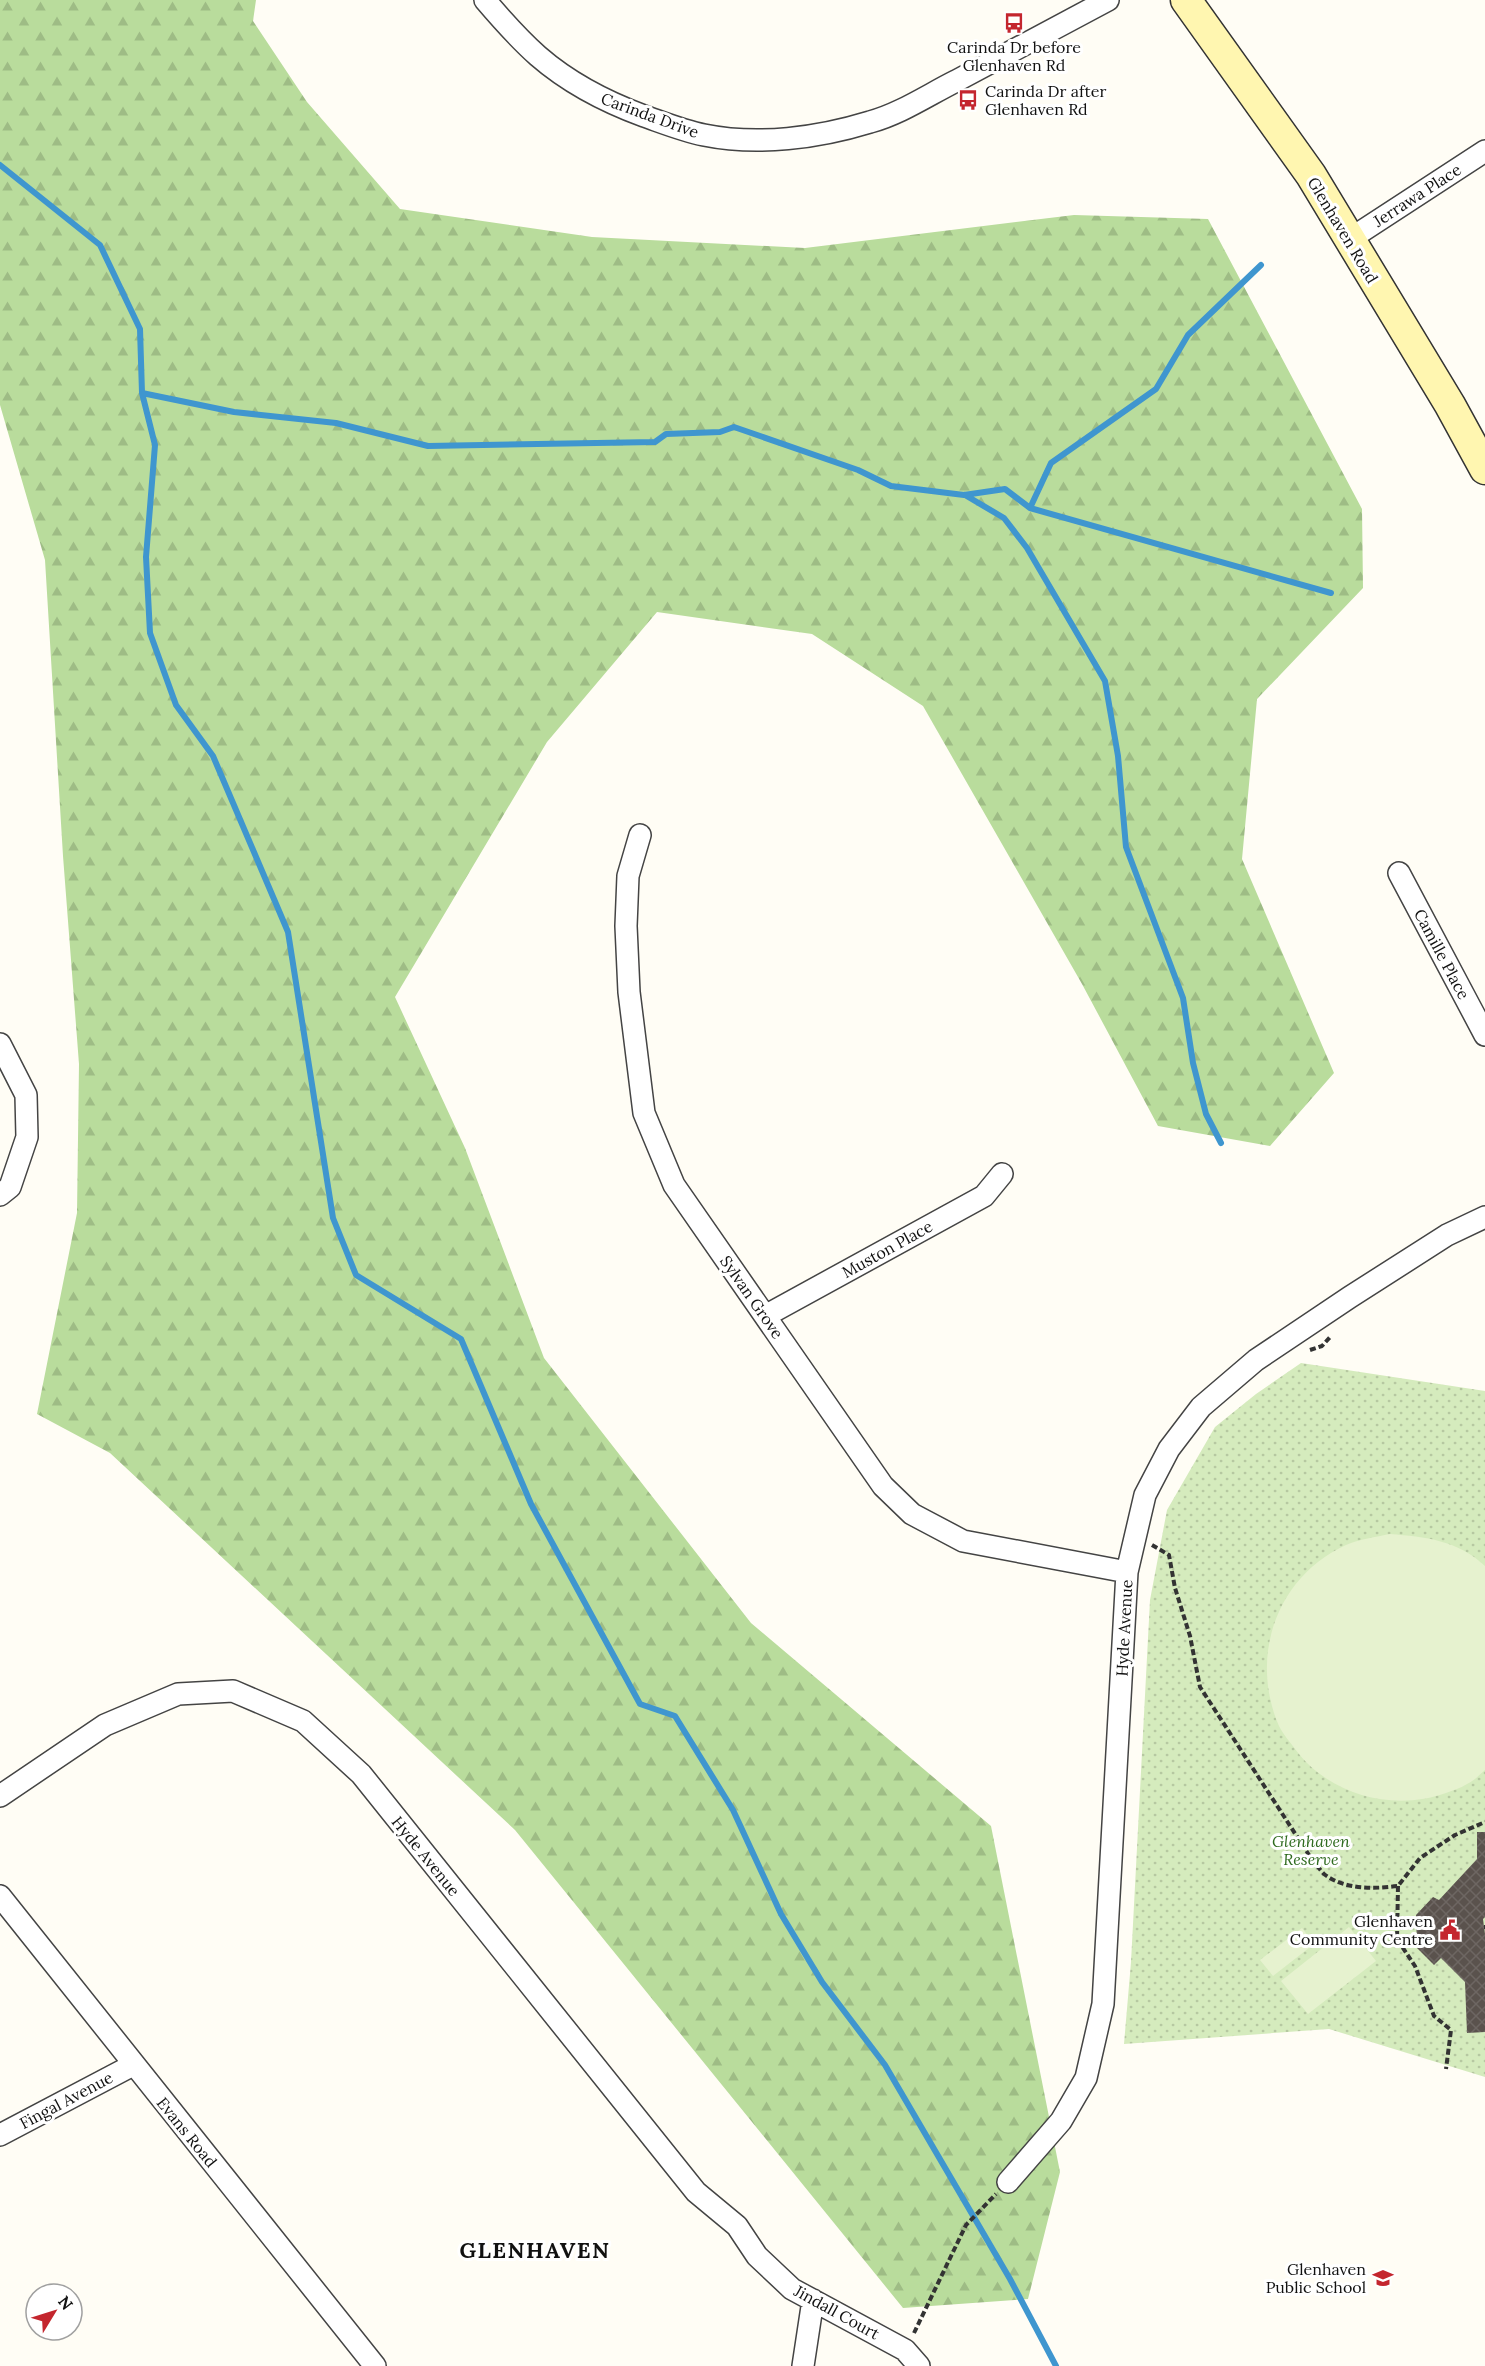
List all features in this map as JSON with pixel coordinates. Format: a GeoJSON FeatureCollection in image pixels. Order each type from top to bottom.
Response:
{"type":"FeatureCollection","features":[{"type":"Feature","properties":{"kind":"main road","name":"Glenhaven Road"},"geometry":{"type":"LineString","coordinates":[[1186,0],[1311,175],[1450,405],[1485,470]]}},
{"type":"Feature","properties":{"kind":"street","name":"Carinda Drive"},"geometry":{"type":"LineString","coordinates":[[485,0],[509,29],[539,57],[592,93],[628,110],[670,125],[705,135],[747,139],[823,134],[872,122],[911,105],[1108,0]]}},
{"type":"Feature","properties":{"kind":"street","name":"Jerrawa Place"},"geometry":{"type":"LineString","coordinates":[[1350,239],[1485,151]]}},
{"type":"Feature","properties":{"kind":"street","name":"Sylvan Grove"},"geometry":{"type":"LineString","coordinates":[[640,835],[628,876],[626,926],[629,992],[644,1113],[674,1185],[883,1486],[912,1514],[963,1541],[1127,1572]]}},
{"type":"Feature","properties":{"kind":"street","name":"Camille Place"},"geometry":{"type":"LineString","coordinates":[[1399,873],[1485,1035]]}},
{"type":"Feature","properties":{"kind":"street"},"geometry":{"type":"LineString","coordinates":[[0,1044],[26,1095],[27,1137],[10,1187],[0,1195]]}},
{"type":"Feature","properties":{"kind":"street","name":"Muston Place"},"geometry":{"type":"LineString","coordinates":[[765,1316],[984,1196],[1002,1174]]}},
{"type":"Feature","properties":{"kind":"street","name":"Hyde Avenue"},"geometry":{"type":"LineString","coordinates":[[1008,2182],[1061,2121],[1086,2078],[1103,2004],[1127,1572],[1145,1496],[1169,1449],[1201,1407],[1256,1360],[1447,1235],[1485,1217]]}},
{"type":"Feature","properties":{"kind":"street","name":"Hyde Avenue"},"geometry":{"type":"LineString","coordinates":[[0,1796],[105,1725],[178,1694],[233,1691],[303,1721],[361,1774],[696,2192],[737,2226],[757,2256]]}},
{"type":"Feature","properties":{"kind":"street","name":"Evans Road"},"geometry":{"type":"LineString","coordinates":[[0,1896],[375,2366]]}},
{"type":"Feature","properties":{"kind":"street","name":"Fingal Avenue"},"geometry":{"type":"LineString","coordinates":[[0,2135],[133,2065]]}},
{"type":"Feature","properties":{"kind":"street","name":"Jindall Court"},"geometry":{"type":"LineString","coordinates":[[757,2256],[792,2289],[912,2358]]}},
{"type":"Feature","properties":{"kind":"street"},"geometry":{"type":"LineString","coordinates":[[802,2366],[813,2300]]}},
{"type":"Feature","properties":{"kind":"path"},"geometry":{"type":"LineString","coordinates":[[1136,1536],[1169,1555],[1175,1588],[1190,1636],[1200,1687],[1309,1855],[1323,1873],[1340,1883],[1372,1889],[1398,1886]]}},
{"type":"Feature","properties":{"kind":"path"},"geometry":{"type":"LineString","coordinates":[[1446,2069],[1450,2030],[1434,2016],[1415,1966],[1397,1939],[1398,1886],[1420,1858],[1455,1835],[1485,1822]]}},
{"type":"Feature","properties":{"kind":"path"},"geometry":{"type":"LineString","coordinates":[[912,2358],[966,2225],[988,2202]]}},
{"type":"Feature","properties":{"kind":"green space"},"geometry":{"type":"Polygon","coordinates":[[[0,0],[256,0],[253,21],[307,102],[400,209],[592,237],[805,248],[1074,215],[1208,219],[1362,509],[1363,588],[1257,699],[1242,859],[1334,1073],[1270,1146],[1158,1126],[1082,984],[923,706],[812,634],[657,612],[547,742],[395,997],[465,1148],[544,1358],[751,1623],[991,1826],[1060,2172],[1028,2299],[903,2308],[515,1830],[110,1453],[37,1414],[77,1213],[79,1064],[63,856],[45,560],[0,405],[0,0]]]}},
{"type":"Feature","properties":{"kind":"green space","name":"Glenhaven Reserve"},"geometry":{"type":"Polygon","coordinates":[[[1301,1363],[1485,1391],[1485,2077],[1329,2029],[1124,2044],[1131,1962],[1150,1600],[1167,1510],[1215,1427],[1256,1394],[1301,1363]]]}},
{"type":"Feature","properties":{"kind":"green space"},"geometry":{"type":"Polygon","coordinates":[[[1390,1534],[1440,1541],[1452,1545],[1475,1557],[1485,1566],[1485,1770],[1472,1781],[1457,1789],[1405,1801],[1384,1800],[1344,1788],[1325,1778],[1309,1765],[1279,1726],[1270,1700],[1267,1673],[1269,1647],[1275,1622],[1286,1598],[1302,1577],[1322,1559],[1346,1545],[1390,1534]]]}},
{"type":"Feature","properties":{"kind":"green space"},"geometry":{"type":"Polygon","coordinates":[[[1349,1927],[1376,1961],[1308,2014],[1281,1981],[1349,1927]]]}},
{"type":"Feature","properties":{"kind":"green space"},"geometry":{"type":"Polygon","coordinates":[[[1302,1928],[1314,1944],[1273,1976],[1260,1960],[1302,1928]]]}},
{"type":"Feature","properties":{"kind":"building","name":"Glenhaven Community Centre"},"geometry":{"type":"Polygon","coordinates":[[[1477,1832],[1485,1832],[1485,1917],[1483,1919],[1485,2032],[1467,2033],[1465,1982],[1441,1958],[1434,1965],[1417,1948],[1416,1915],[1433,1897],[1439,1900],[1477,1859],[1477,1832]]]}},
{"type":"Feature","properties":{"kind":"waterway"},"geometry":{"type":"LineString","coordinates":[[0,165],[100,245],[140,329],[142,393],[155,445],[146,557],[150,633],[176,705],[213,756],[288,932],[333,1218],[356,1275],[461,1339],[531,1504],[640,1704],[675,1716],[733,1810],[781,1914],[822,1982],[885,2065],[1010,2279],[1056,2366]]}},
{"type":"Feature","properties":{"kind":"waterway"},"geometry":{"type":"LineString","coordinates":[[1030,508],[1051,463],[1156,389],[1188,335],[1261,265]]}},
{"type":"Feature","properties":{"kind":"waterway"},"geometry":{"type":"LineString","coordinates":[[142,393],[234,412],[336,423],[428,446],[655,442],[666,434],[720,432],[734,427],[858,470],[891,486],[964,495],[1005,489],[1030,508],[1331,593]]}},
{"type":"Feature","properties":{"kind":"waterway"},"geometry":{"type":"LineString","coordinates":[[965,495],[1004,518],[1027,548],[1105,681],[1118,756],[1126,847],[1183,998],[1193,1063],[1206,1114],[1221,1143]]}},
{"type":"Feature","properties":{"kind":"place","name":"Carinda Dr before Glenhaven Rd"},"geometry":{"type":"Point","coordinates":[1014,23]}},
{"type":"Feature","properties":{"kind":"place","name":"Carinda Dr after Glenhaven Rd"},"geometry":{"type":"Point","coordinates":[968,100]}},
{"type":"Feature","properties":{"kind":"place","name":"Glenhaven Community Centre"},"geometry":{"type":"Point","coordinates":[1450,1930]}},
{"type":"Feature","properties":{"kind":"place","name":"Glenhaven Public School"},"geometry":{"type":"Point","coordinates":[1383,2278]}},
{"type":"Feature","properties":{"kind":"district","name":"GLENHAVEN"},"geometry":{"type":"Point","coordinates":[535,2250]}}]}
